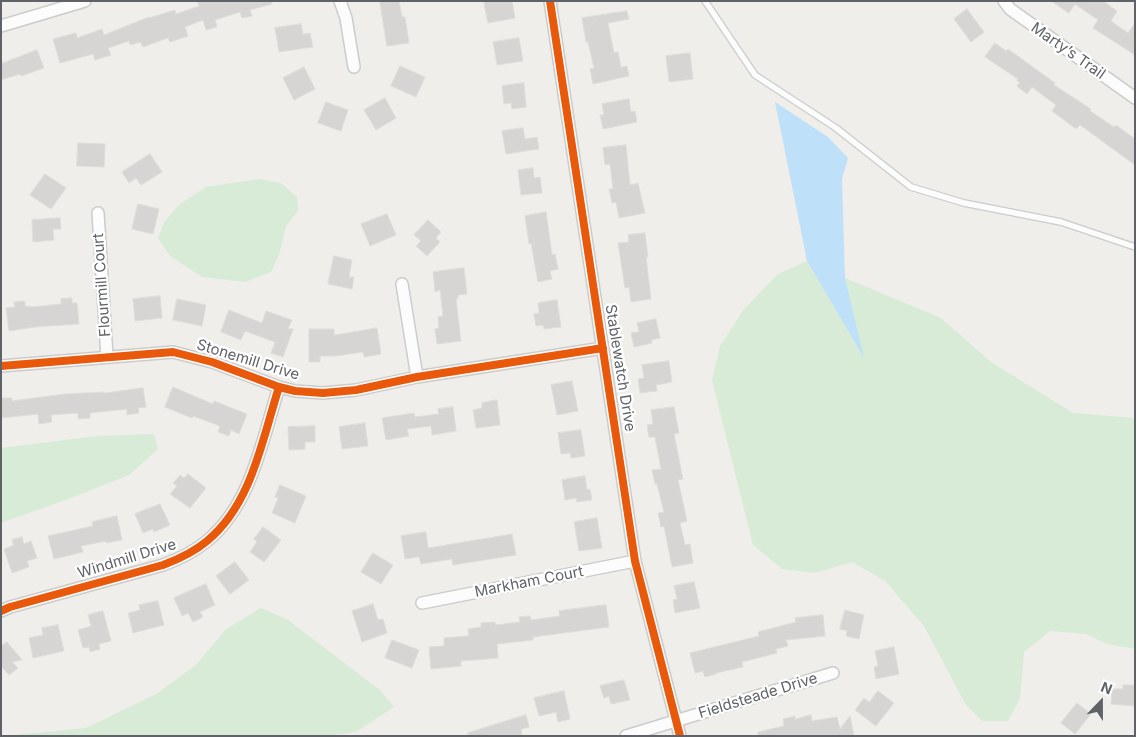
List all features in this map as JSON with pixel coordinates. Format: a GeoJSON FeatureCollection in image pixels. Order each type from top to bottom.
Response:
{"type":"FeatureCollection","features":[{"type":"Feature","properties":{"kind":"street"},"geometry":{"type":"LineString","coordinates":[[1,26],[85,1]]}},
{"type":"Feature","properties":{"kind":"street"},"geometry":{"type":"LineString","coordinates":[[340,1],[346,18],[354,67]]}},
{"type":"Feature","properties":{"kind":"street","name":"Stablewatch Drive"},"geometry":{"type":"LineString","coordinates":[[550,1],[635,560],[680,736]]}},
{"type":"Feature","properties":{"kind":"street","name":"Marty’s Trail"},"geometry":{"type":"LineString","coordinates":[[1004,1],[1010,9],[1135,98]]}},
{"type":"Feature","properties":{"kind":"street","name":"Flourmill Court"},"geometry":{"type":"LineString","coordinates":[[98,213],[107,357]]}},
{"type":"Feature","properties":{"kind":"street"},"geometry":{"type":"LineString","coordinates":[[402,284],[417,377]]}},
{"type":"Feature","properties":{"kind":"street","name":"Stonemill Drive"},"geometry":{"type":"LineString","coordinates":[[1,366],[174,352],[212,362],[278,387],[295,391],[323,393],[356,390],[417,377],[603,348]]}},
{"type":"Feature","properties":{"kind":"street","name":"Windmill Drive"},"geometry":{"type":"LineString","coordinates":[[1,611],[163,566],[187,555],[207,541],[228,520],[241,498],[252,472],[278,387]]}},
{"type":"Feature","properties":{"kind":"street","name":"Markham Court"},"geometry":{"type":"LineString","coordinates":[[422,603],[635,560]]}},
{"type":"Feature","properties":{"kind":"street","name":"Fieldsteade Drive"},"geometry":{"type":"LineString","coordinates":[[626,736],[833,673]]}},
{"type":"Feature","properties":{"kind":"lane"},"geometry":{"type":"LineString","coordinates":[[706,1],[755,75],[836,128],[912,187],[964,203],[1061,222],[1135,247]]}},
{"type":"Feature","properties":{"kind":"green space"},"geometry":{"type":"Polygon","coordinates":[[[259,179],[281,183],[297,197],[298,211],[286,226],[279,255],[271,272],[245,282],[202,277],[170,256],[158,238],[164,222],[180,204],[206,187],[259,179]]]}},
{"type":"Feature","properties":{"kind":"green space"},"geometry":{"type":"Polygon","coordinates":[[[807,261],[863,356],[845,278],[941,318],[991,362],[1073,413],[1135,418],[1135,649],[1107,644],[1086,634],[1050,631],[1024,652],[1020,699],[1008,721],[982,721],[966,705],[924,626],[885,581],[852,562],[815,573],[782,569],[753,545],[712,380],[720,346],[744,309],[778,274],[807,261]]]}},
{"type":"Feature","properties":{"kind":"green space"},"geometry":{"type":"Polygon","coordinates":[[[154,434],[158,449],[129,475],[1,523],[1,448],[97,436],[154,434]]]}},
{"type":"Feature","properties":{"kind":"green space"},"geometry":{"type":"Polygon","coordinates":[[[261,608],[288,620],[380,690],[394,707],[356,732],[327,736],[3,736],[86,728],[156,694],[196,665],[226,629],[261,608]]]}},
{"type":"Feature","properties":{"kind":"water"},"geometry":{"type":"Polygon","coordinates":[[[775,102],[828,137],[848,158],[842,179],[845,278],[864,358],[807,261],[775,102]]]}},
{"type":"Feature","properties":{"kind":"building"},"geometry":{"type":"Polygon","coordinates":[[[197,1],[271,1],[272,4],[250,10],[252,16],[242,18],[240,12],[215,20],[217,27],[206,30],[203,20],[185,27],[188,36],[170,42],[168,38],[143,47],[140,42],[130,45],[129,41],[108,48],[111,55],[95,60],[93,54],[60,63],[53,39],[76,33],[77,38],[102,29],[104,35],[149,17],[175,10],[176,14],[199,6],[197,1]]]}},
{"type":"Feature","properties":{"kind":"building"},"geometry":{"type":"Polygon","coordinates":[[[380,1],[399,1],[402,17],[405,17],[409,43],[387,46],[380,1]]]}},
{"type":"Feature","properties":{"kind":"building"},"geometry":{"type":"Polygon","coordinates":[[[484,1],[512,1],[515,18],[488,23],[484,1]]]}},
{"type":"Feature","properties":{"kind":"building"},"geometry":{"type":"Polygon","coordinates":[[[1052,1],[1103,1],[1117,11],[1111,21],[1128,33],[1135,23],[1135,55],[1093,28],[1098,20],[1075,4],[1069,13],[1052,1]]]}},
{"type":"Feature","properties":{"kind":"building"},"geometry":{"type":"Polygon","coordinates":[[[967,9],[984,32],[971,42],[954,19],[967,9]]]}},
{"type":"Feature","properties":{"kind":"building"},"geometry":{"type":"Polygon","coordinates":[[[627,11],[629,19],[608,23],[614,53],[618,52],[621,67],[627,66],[629,76],[593,84],[590,69],[594,68],[588,42],[586,42],[582,18],[627,11]]]}},
{"type":"Feature","properties":{"kind":"building"},"geometry":{"type":"Polygon","coordinates":[[[301,24],[303,34],[310,33],[313,47],[279,52],[275,28],[301,24]]]}},
{"type":"Feature","properties":{"kind":"building"},"geometry":{"type":"Polygon","coordinates":[[[519,38],[523,61],[497,65],[493,42],[519,38]]]}},
{"type":"Feature","properties":{"kind":"building"},"geometry":{"type":"Polygon","coordinates":[[[995,43],[1006,51],[1008,49],[1055,83],[1054,85],[1091,109],[1090,111],[1114,127],[1116,125],[1135,139],[1135,165],[1080,125],[1076,129],[1052,111],[1056,105],[1032,87],[1027,94],[1017,86],[1020,82],[1017,81],[1018,79],[985,57],[995,43]]]}},
{"type":"Feature","properties":{"kind":"building"},"geometry":{"type":"Polygon","coordinates":[[[37,50],[44,68],[21,76],[20,74],[1,80],[1,64],[37,50]]]}},
{"type":"Feature","properties":{"kind":"building"},"geometry":{"type":"Polygon","coordinates":[[[690,53],[693,79],[669,82],[666,56],[690,53]]]}},
{"type":"Feature","properties":{"kind":"building"},"geometry":{"type":"Polygon","coordinates":[[[400,66],[425,77],[416,97],[391,86],[400,66]]]}},
{"type":"Feature","properties":{"kind":"building"},"geometry":{"type":"Polygon","coordinates":[[[304,67],[315,89],[294,100],[283,78],[304,67]]]}},
{"type":"Feature","properties":{"kind":"building"},"geometry":{"type":"Polygon","coordinates":[[[524,83],[526,107],[512,109],[511,103],[504,104],[502,86],[524,83]]]}},
{"type":"Feature","properties":{"kind":"building"},"geometry":{"type":"Polygon","coordinates":[[[385,98],[396,118],[376,130],[364,110],[385,98]]]}},
{"type":"Feature","properties":{"kind":"building"},"geometry":{"type":"Polygon","coordinates":[[[629,99],[631,112],[635,111],[637,122],[603,129],[600,115],[604,115],[602,104],[629,99]]]}},
{"type":"Feature","properties":{"kind":"building"},"geometry":{"type":"Polygon","coordinates":[[[326,102],[348,110],[341,131],[318,123],[326,102]]]}},
{"type":"Feature","properties":{"kind":"building"},"geometry":{"type":"Polygon","coordinates":[[[523,128],[525,139],[537,137],[539,149],[506,154],[502,131],[523,128]]]}},
{"type":"Feature","properties":{"kind":"building"},"geometry":{"type":"Polygon","coordinates":[[[78,143],[105,144],[104,167],[77,166],[78,143]]]}},
{"type":"Feature","properties":{"kind":"building"},"geometry":{"type":"Polygon","coordinates":[[[626,145],[630,185],[638,183],[645,213],[619,218],[616,202],[612,203],[609,189],[613,189],[610,164],[605,165],[603,148],[626,145]]]}},
{"type":"Feature","properties":{"kind":"building"},"geometry":{"type":"Polygon","coordinates":[[[150,154],[162,172],[141,185],[136,178],[129,183],[122,172],[150,154]]]}},
{"type":"Feature","properties":{"kind":"building"},"geometry":{"type":"Polygon","coordinates":[[[533,168],[534,178],[540,177],[542,193],[521,195],[518,170],[533,168]]]}},
{"type":"Feature","properties":{"kind":"building"},"geometry":{"type":"Polygon","coordinates":[[[45,174],[66,188],[51,209],[30,195],[45,174]]]}},
{"type":"Feature","properties":{"kind":"building"},"geometry":{"type":"Polygon","coordinates":[[[138,204],[159,209],[153,234],[132,229],[138,204]]]}},
{"type":"Feature","properties":{"kind":"building"},"geometry":{"type":"Polygon","coordinates":[[[546,212],[552,255],[555,254],[558,269],[550,271],[552,279],[538,282],[525,216],[546,212]]]}},
{"type":"Feature","properties":{"kind":"building"},"geometry":{"type":"Polygon","coordinates":[[[387,214],[396,235],[370,246],[361,224],[387,214]]]}},
{"type":"Feature","properties":{"kind":"building"},"geometry":{"type":"Polygon","coordinates":[[[60,218],[61,229],[53,229],[54,240],[33,242],[32,220],[60,218]]]}},
{"type":"Feature","properties":{"kind":"building"},"geometry":{"type":"Polygon","coordinates":[[[428,220],[441,232],[436,238],[440,242],[427,256],[416,246],[421,241],[414,235],[428,220]]]}},
{"type":"Feature","properties":{"kind":"building"},"geometry":{"type":"Polygon","coordinates":[[[645,233],[651,299],[631,302],[629,287],[625,288],[618,243],[629,242],[628,235],[645,233]]]}},
{"type":"Feature","properties":{"kind":"building"},"geometry":{"type":"Polygon","coordinates":[[[334,256],[352,260],[349,277],[354,277],[352,289],[328,284],[334,256]]]}},
{"type":"Feature","properties":{"kind":"building"},"geometry":{"type":"Polygon","coordinates":[[[464,268],[467,294],[458,295],[458,299],[456,299],[461,341],[437,344],[435,329],[439,328],[438,317],[443,316],[440,290],[435,292],[433,272],[464,268]]]}},
{"type":"Feature","properties":{"kind":"building"},"geometry":{"type":"Polygon","coordinates":[[[160,296],[162,318],[135,321],[133,299],[160,296]]]}},
{"type":"Feature","properties":{"kind":"building"},"geometry":{"type":"Polygon","coordinates":[[[72,298],[72,303],[77,303],[79,324],[9,331],[6,308],[15,307],[14,302],[25,301],[25,306],[32,307],[61,304],[61,299],[72,298]]]}},
{"type":"Feature","properties":{"kind":"building"},"geometry":{"type":"Polygon","coordinates":[[[177,299],[206,305],[202,326],[173,320],[177,299]]]}},
{"type":"Feature","properties":{"kind":"building"},"geometry":{"type":"Polygon","coordinates":[[[557,300],[561,327],[544,329],[543,325],[536,326],[534,314],[539,313],[538,303],[557,300]]]}},
{"type":"Feature","properties":{"kind":"building"},"geometry":{"type":"Polygon","coordinates":[[[229,310],[262,323],[266,311],[292,320],[288,329],[293,329],[283,357],[271,353],[275,342],[245,331],[241,340],[221,332],[229,310]]]}},
{"type":"Feature","properties":{"kind":"building"},"geometry":{"type":"Polygon","coordinates":[[[656,319],[660,338],[651,340],[652,343],[634,347],[631,333],[639,332],[637,323],[656,319]]]}},
{"type":"Feature","properties":{"kind":"building"},"geometry":{"type":"Polygon","coordinates":[[[377,328],[381,354],[364,357],[363,352],[320,356],[320,362],[309,362],[309,329],[334,329],[334,335],[377,328]]]}},
{"type":"Feature","properties":{"kind":"building"},"geometry":{"type":"Polygon","coordinates":[[[669,361],[672,382],[656,385],[657,391],[640,393],[638,379],[644,378],[642,365],[669,361]]]}},
{"type":"Feature","properties":{"kind":"building"},"geometry":{"type":"Polygon","coordinates":[[[572,381],[578,411],[557,415],[551,385],[572,381]]]}},
{"type":"Feature","properties":{"kind":"building"},"geometry":{"type":"Polygon","coordinates":[[[173,387],[213,404],[214,401],[247,414],[239,434],[231,430],[229,436],[218,432],[220,426],[193,416],[192,418],[165,407],[173,387]]]}},
{"type":"Feature","properties":{"kind":"building"},"geometry":{"type":"Polygon","coordinates":[[[143,388],[146,407],[138,408],[139,413],[127,415],[127,409],[90,413],[90,418],[78,419],[78,413],[51,415],[52,422],[39,424],[38,414],[1,418],[1,398],[12,398],[12,401],[65,394],[104,393],[143,388]]]}},
{"type":"Feature","properties":{"kind":"building"},"geometry":{"type":"Polygon","coordinates":[[[497,400],[500,425],[476,428],[473,410],[482,408],[482,403],[497,400]]]}},
{"type":"Feature","properties":{"kind":"building"},"geometry":{"type":"Polygon","coordinates":[[[453,407],[456,431],[432,435],[431,426],[407,429],[409,436],[386,440],[382,418],[414,413],[415,417],[439,414],[438,409],[453,407]]]}},
{"type":"Feature","properties":{"kind":"building"},"geometry":{"type":"Polygon","coordinates":[[[674,407],[679,433],[674,434],[683,479],[678,480],[687,521],[680,523],[685,545],[690,544],[693,563],[672,567],[664,526],[661,527],[658,513],[664,512],[652,470],[661,469],[655,437],[649,437],[647,425],[653,424],[651,410],[674,407]]]}},
{"type":"Feature","properties":{"kind":"building"},"geometry":{"type":"Polygon","coordinates":[[[365,423],[368,446],[342,449],[339,427],[365,423]]]}},
{"type":"Feature","properties":{"kind":"building"},"geometry":{"type":"Polygon","coordinates":[[[315,426],[315,442],[305,442],[305,449],[289,450],[288,427],[315,426]]]}},
{"type":"Feature","properties":{"kind":"building"},"geometry":{"type":"Polygon","coordinates":[[[581,430],[585,456],[571,458],[570,453],[561,454],[558,433],[581,430]]]}},
{"type":"Feature","properties":{"kind":"building"},"geometry":{"type":"Polygon","coordinates":[[[188,474],[206,488],[190,508],[170,494],[177,486],[173,483],[180,475],[184,478],[188,474]]]}},
{"type":"Feature","properties":{"kind":"building"},"geometry":{"type":"Polygon","coordinates":[[[585,476],[587,490],[590,489],[592,500],[577,502],[576,498],[565,500],[562,480],[585,476]]]}},
{"type":"Feature","properties":{"kind":"building"},"geometry":{"type":"Polygon","coordinates":[[[280,485],[306,496],[295,523],[272,513],[278,498],[275,497],[280,485]]]}},
{"type":"Feature","properties":{"kind":"building"},"geometry":{"type":"Polygon","coordinates":[[[160,504],[170,525],[154,532],[153,529],[143,533],[135,514],[160,504]]]}},
{"type":"Feature","properties":{"kind":"building"},"geometry":{"type":"Polygon","coordinates":[[[117,516],[122,540],[81,546],[83,552],[54,559],[48,536],[93,526],[92,522],[117,516]]]}},
{"type":"Feature","properties":{"kind":"building"},"geometry":{"type":"Polygon","coordinates":[[[597,518],[602,548],[579,551],[574,522],[597,518]]]}},
{"type":"Feature","properties":{"kind":"building"},"geometry":{"type":"Polygon","coordinates":[[[263,527],[281,540],[264,562],[250,552],[257,542],[254,539],[263,527]]]}},
{"type":"Feature","properties":{"kind":"building"},"geometry":{"type":"Polygon","coordinates":[[[426,532],[428,548],[512,534],[516,555],[453,565],[452,559],[421,564],[419,557],[405,559],[401,536],[426,532]]]}},
{"type":"Feature","properties":{"kind":"building"},"geometry":{"type":"Polygon","coordinates":[[[22,537],[24,544],[31,541],[37,558],[27,561],[29,567],[12,573],[4,549],[14,545],[12,540],[22,537]]]}},
{"type":"Feature","properties":{"kind":"building"},"geometry":{"type":"Polygon","coordinates":[[[373,553],[393,565],[381,584],[361,572],[373,553]]]}},
{"type":"Feature","properties":{"kind":"building"},"geometry":{"type":"Polygon","coordinates":[[[235,562],[249,580],[230,594],[216,576],[235,562]]]}},
{"type":"Feature","properties":{"kind":"building"},"geometry":{"type":"Polygon","coordinates":[[[694,582],[700,608],[675,613],[673,600],[677,599],[674,586],[694,582]]]}},
{"type":"Feature","properties":{"kind":"building"},"geometry":{"type":"Polygon","coordinates":[[[206,584],[215,605],[200,612],[203,617],[193,622],[188,613],[182,616],[174,598],[206,584]]]}},
{"type":"Feature","properties":{"kind":"building"},"geometry":{"type":"Polygon","coordinates":[[[158,601],[164,625],[133,633],[128,613],[140,610],[139,605],[158,601]]]}},
{"type":"Feature","properties":{"kind":"building"},"geometry":{"type":"Polygon","coordinates":[[[373,604],[378,620],[383,619],[387,633],[362,642],[352,611],[373,604]]]}},
{"type":"Feature","properties":{"kind":"building"},"geometry":{"type":"Polygon","coordinates":[[[606,605],[609,627],[533,637],[533,640],[497,644],[498,658],[461,661],[461,666],[431,669],[429,647],[444,646],[444,638],[469,636],[468,629],[481,627],[481,623],[495,622],[495,625],[520,622],[519,617],[530,616],[531,620],[560,616],[559,611],[606,605]]]}},
{"type":"Feature","properties":{"kind":"building"},"geometry":{"type":"Polygon","coordinates":[[[845,610],[864,615],[859,639],[846,636],[847,631],[840,629],[845,610]]]}},
{"type":"Feature","properties":{"kind":"building"},"geometry":{"type":"Polygon","coordinates":[[[103,611],[111,641],[99,644],[100,649],[90,652],[89,647],[83,648],[78,630],[91,626],[88,615],[103,611]]]}},
{"type":"Feature","properties":{"kind":"building"},"geometry":{"type":"Polygon","coordinates":[[[823,615],[825,636],[786,640],[788,646],[776,649],[777,653],[742,662],[743,667],[705,677],[703,671],[695,673],[690,653],[759,636],[758,632],[796,622],[795,618],[823,615]]]}},
{"type":"Feature","properties":{"kind":"building"},"geometry":{"type":"Polygon","coordinates":[[[58,625],[64,651],[33,658],[29,638],[43,635],[42,628],[58,625]]]}},
{"type":"Feature","properties":{"kind":"building"},"geometry":{"type":"Polygon","coordinates":[[[392,640],[419,650],[412,668],[385,658],[392,640]]]}},
{"type":"Feature","properties":{"kind":"building"},"geometry":{"type":"Polygon","coordinates":[[[7,642],[22,660],[12,662],[18,668],[9,675],[1,666],[1,646],[7,642]]]}},
{"type":"Feature","properties":{"kind":"building"},"geometry":{"type":"Polygon","coordinates":[[[894,647],[899,674],[876,679],[874,667],[878,666],[875,651],[894,647]]]}},
{"type":"Feature","properties":{"kind":"building"},"geometry":{"type":"Polygon","coordinates":[[[624,680],[630,700],[611,704],[609,696],[604,698],[600,686],[624,680]]]}},
{"type":"Feature","properties":{"kind":"building"},"geometry":{"type":"Polygon","coordinates":[[[1123,685],[1135,685],[1135,706],[1111,704],[1112,689],[1123,689],[1123,685]]]}},
{"type":"Feature","properties":{"kind":"building"},"geometry":{"type":"Polygon","coordinates":[[[564,691],[570,719],[558,722],[556,712],[539,716],[534,698],[564,691]]]}},
{"type":"Feature","properties":{"kind":"building"},"geometry":{"type":"Polygon","coordinates":[[[878,691],[894,703],[876,726],[855,710],[864,698],[869,702],[878,691]]]}},
{"type":"Feature","properties":{"kind":"building"},"geometry":{"type":"Polygon","coordinates":[[[1077,703],[1091,714],[1075,734],[1061,723],[1077,703]]]}},
{"type":"Feature","properties":{"kind":"building"},"geometry":{"type":"Polygon","coordinates":[[[526,715],[529,727],[521,729],[522,736],[468,736],[468,733],[526,715]]]}},
{"type":"Feature","properties":{"kind":"building"},"geometry":{"type":"Polygon","coordinates":[[[811,715],[812,721],[837,717],[840,729],[850,716],[854,736],[758,736],[758,732],[784,726],[783,719],[795,716],[795,719],[811,715]]]}},
{"type":"Feature","properties":{"kind":"cycle path"},"geometry":{"type":"LineString","coordinates":[[550,1],[635,561],[680,736]]}},
{"type":"Feature","properties":{"kind":"cycle path"},"geometry":{"type":"LineString","coordinates":[[1,366],[173,352],[212,362],[279,387],[295,391],[323,393],[356,390],[417,377],[603,348]]}},
{"type":"Feature","properties":{"kind":"cycle path"},"geometry":{"type":"LineString","coordinates":[[1,611],[163,565],[186,555],[207,541],[235,509],[245,490],[261,449],[279,387]]}}]}
